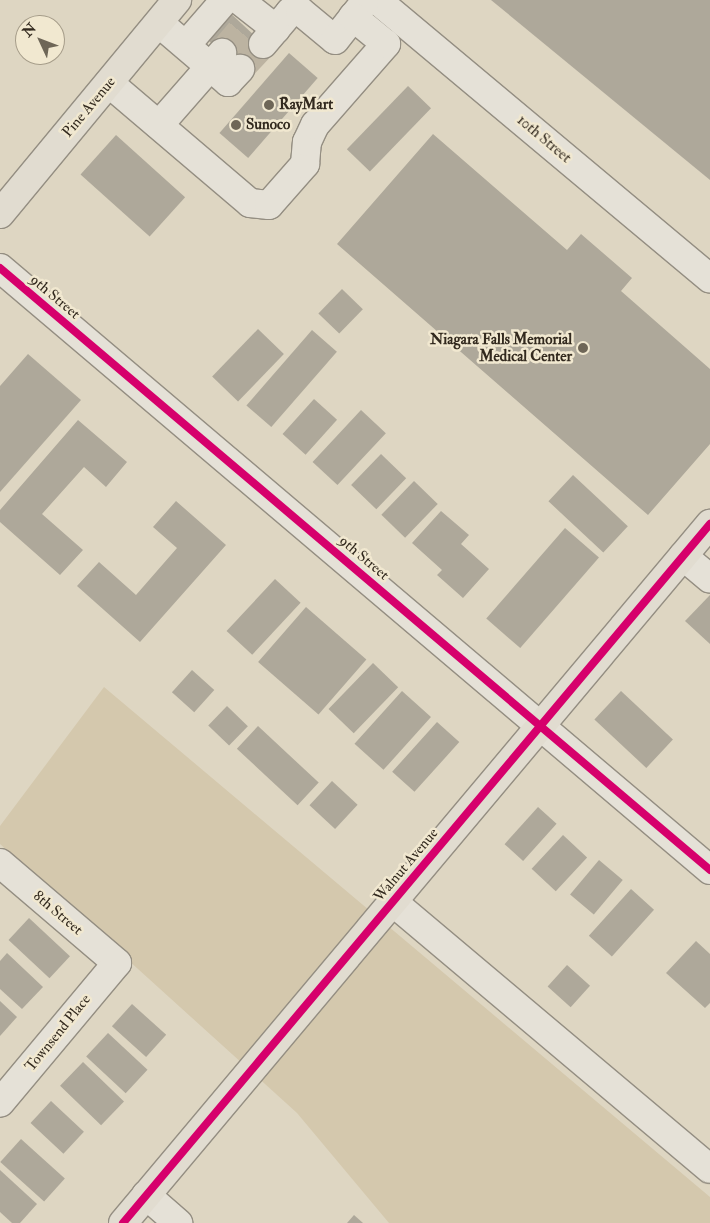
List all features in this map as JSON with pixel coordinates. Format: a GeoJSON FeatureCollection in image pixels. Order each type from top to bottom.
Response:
{"type":"FeatureCollection","features":[{"type":"Feature","properties":{"kind":"main road","name":"Pine Avenue"},"geometry":{"type":"LineString","coordinates":[[0,214],[177,0]]}},
{"type":"Feature","properties":{"kind":"main road","name":"Walnut Avenue"},"geometry":{"type":"LineString","coordinates":[[123,1223],[710,524]]}},
{"type":"Feature","properties":{"kind":"street"},"geometry":{"type":"LineString","coordinates":[[186,45],[225,0]]}},
{"type":"Feature","properties":{"kind":"street","name":"10th Street"},"geometry":{"type":"LineString","coordinates":[[377,0],[710,278]]}},
{"type":"Feature","properties":{"kind":"street"},"geometry":{"type":"LineString","coordinates":[[109,82],[250,203],[269,204],[305,164],[307,142],[315,125],[386,44],[360,8],[335,40],[300,11],[290,12],[256,23]]}},
{"type":"Feature","properties":{"kind":"street"},"geometry":{"type":"LineString","coordinates":[[159,23],[186,45],[224,62],[159,125]]}},
{"type":"Feature","properties":{"kind":"street","name":"9th Street"},"geometry":{"type":"LineString","coordinates":[[0,268],[710,870]]}},
{"type":"Feature","properties":{"kind":"street"},"geometry":{"type":"LineString","coordinates":[[683,556],[710,580]]}},
{"type":"Feature","properties":{"kind":"street","name":"8th Street"},"geometry":{"type":"LineString","coordinates":[[0,863],[117,963]]}},
{"type":"Feature","properties":{"kind":"street"},"geometry":{"type":"LineString","coordinates":[[393,902],[710,1169]]}},
{"type":"Feature","properties":{"kind":"street","name":"Townsend Place"},"geometry":{"type":"LineString","coordinates":[[0,1103],[117,963]]}},
{"type":"Feature","properties":{"kind":"street"},"geometry":{"type":"LineString","coordinates":[[146,1195],[178,1223]]}},
{"type":"Feature","properties":{"kind":"shaded area"},"geometry":{"type":"Polygon","coordinates":[[[104,687],[710,1197],[710,1223],[389,1223],[297,1113],[0,844],[0,826],[104,687]]]}},
{"type":"Feature","properties":{"kind":"building"},"geometry":{"type":"Polygon","coordinates":[[[491,0],[710,0],[710,180],[491,0]]]}},
{"type":"Feature","properties":{"kind":"building"},"geometry":{"type":"Polygon","coordinates":[[[227,10],[271,51],[247,77],[203,36],[227,10]]]}},
{"type":"Feature","properties":{"kind":"building","name":"RayMart"},"geometry":{"type":"Polygon","coordinates":[[[289,53],[318,78],[248,158],[219,133],[289,53]]]}},
{"type":"Feature","properties":{"kind":"building"},"geometry":{"type":"Polygon","coordinates":[[[408,86],[431,108],[370,172],[347,149],[408,86]]]}},
{"type":"Feature","properties":{"kind":"building"},"geometry":{"type":"Polygon","coordinates":[[[433,134],[567,250],[581,234],[632,278],[621,291],[710,369],[710,444],[648,515],[337,244],[433,134]]]}},
{"type":"Feature","properties":{"kind":"building"},"geometry":{"type":"Polygon","coordinates":[[[116,135],[185,197],[150,237],[81,174],[116,135]]]}},
{"type":"Feature","properties":{"kind":"building"},"geometry":{"type":"Polygon","coordinates":[[[342,289],[363,309],[339,334],[318,313],[342,289]]]}},
{"type":"Feature","properties":{"kind":"building"},"geometry":{"type":"Polygon","coordinates":[[[258,329],[284,354],[238,401],[212,376],[258,329]]]}},
{"type":"Feature","properties":{"kind":"building"},"geometry":{"type":"Polygon","coordinates":[[[312,330],[337,352],[271,427],[246,405],[312,330]]]}},
{"type":"Feature","properties":{"kind":"building"},"geometry":{"type":"Polygon","coordinates":[[[28,354],[81,400],[0,492],[0,386],[28,354]]]}},
{"type":"Feature","properties":{"kind":"building"},"geometry":{"type":"Polygon","coordinates":[[[314,399],[337,420],[306,455],[283,434],[314,399]]]}},
{"type":"Feature","properties":{"kind":"building"},"geometry":{"type":"Polygon","coordinates":[[[361,410],[386,433],[337,485],[313,462],[361,410]]]}},
{"type":"Feature","properties":{"kind":"building"},"geometry":{"type":"Polygon","coordinates":[[[78,420],[127,462],[106,487],[84,467],[42,514],[83,550],[60,575],[0,522],[0,510],[78,420]]]}},
{"type":"Feature","properties":{"kind":"building"},"geometry":{"type":"Polygon","coordinates":[[[381,454],[406,478],[376,509],[351,485],[381,454]]]}},
{"type":"Feature","properties":{"kind":"building"},"geometry":{"type":"Polygon","coordinates":[[[573,475],[628,526],[603,552],[548,501],[573,475]]]}},
{"type":"Feature","properties":{"kind":"building"},"geometry":{"type":"Polygon","coordinates":[[[414,481],[438,504],[405,538],[381,515],[414,481]]]}},
{"type":"Feature","properties":{"kind":"building"},"geometry":{"type":"Polygon","coordinates":[[[176,501],[226,545],[140,642],[77,586],[99,562],[136,595],[177,548],[153,527],[176,501]]]}},
{"type":"Feature","properties":{"kind":"building"},"geometry":{"type":"Polygon","coordinates":[[[441,511],[469,535],[461,544],[489,569],[463,598],[437,575],[442,570],[412,543],[441,511]]]}},
{"type":"Feature","properties":{"kind":"building"},"geometry":{"type":"Polygon","coordinates":[[[565,528],[599,558],[520,648],[486,619],[565,528]]]}},
{"type":"Feature","properties":{"kind":"building"},"geometry":{"type":"Polygon","coordinates":[[[275,579],[301,603],[252,655],[227,631],[275,579]]]}},
{"type":"Feature","properties":{"kind":"building"},"geometry":{"type":"Polygon","coordinates":[[[710,595],[710,644],[685,621],[710,595]]]}},
{"type":"Feature","properties":{"kind":"building"},"geometry":{"type":"Polygon","coordinates":[[[306,607],[366,659],[318,715],[258,662],[306,607]]]}},
{"type":"Feature","properties":{"kind":"building"},"geometry":{"type":"Polygon","coordinates":[[[373,663],[398,687],[354,733],[329,709],[373,663]]]}},
{"type":"Feature","properties":{"kind":"building"},"geometry":{"type":"Polygon","coordinates":[[[192,670],[214,690],[194,712],[172,692],[192,670]]]}},
{"type":"Feature","properties":{"kind":"building"},"geometry":{"type":"Polygon","coordinates":[[[402,691],[431,717],[383,770],[354,744],[402,691]]]}},
{"type":"Feature","properties":{"kind":"building"},"geometry":{"type":"Polygon","coordinates":[[[621,691],[673,739],[646,768],[594,720],[621,691]]]}},
{"type":"Feature","properties":{"kind":"building"},"geometry":{"type":"Polygon","coordinates":[[[227,706],[248,726],[229,746],[208,725],[227,706]]]}},
{"type":"Feature","properties":{"kind":"building"},"geometry":{"type":"Polygon","coordinates":[[[437,722],[459,742],[414,792],[392,772],[437,722]]]}},
{"type":"Feature","properties":{"kind":"building"},"geometry":{"type":"Polygon","coordinates":[[[258,726],[319,783],[298,805],[237,749],[258,726]]]}},
{"type":"Feature","properties":{"kind":"building"},"geometry":{"type":"Polygon","coordinates":[[[332,781],[358,805],[335,829],[309,805],[332,781]]]}},
{"type":"Feature","properties":{"kind":"building"},"geometry":{"type":"Polygon","coordinates":[[[538,807],[557,824],[523,861],[505,844],[538,807]]]}},
{"type":"Feature","properties":{"kind":"building"},"geometry":{"type":"Polygon","coordinates":[[[563,835],[587,858],[556,891],[532,869],[563,835]]]}},
{"type":"Feature","properties":{"kind":"building"},"geometry":{"type":"Polygon","coordinates":[[[599,860],[623,880],[594,914],[570,894],[599,860]]]}},
{"type":"Feature","properties":{"kind":"building"},"geometry":{"type":"Polygon","coordinates":[[[631,889],[654,910],[612,957],[589,936],[631,889]]]}},
{"type":"Feature","properties":{"kind":"building"},"geometry":{"type":"Polygon","coordinates":[[[29,918],[70,956],[49,978],[9,940],[29,918]]]}},
{"type":"Feature","properties":{"kind":"building"},"geometry":{"type":"Polygon","coordinates":[[[696,941],[710,954],[710,1003],[705,1008],[666,973],[696,941]]]}},
{"type":"Feature","properties":{"kind":"building"},"geometry":{"type":"Polygon","coordinates":[[[7,953],[43,987],[22,1009],[0,989],[0,961],[7,953]]]}},
{"type":"Feature","properties":{"kind":"building"},"geometry":{"type":"Polygon","coordinates":[[[567,965],[590,986],[571,1007],[548,987],[567,965]]]}},
{"type":"Feature","properties":{"kind":"building"},"geometry":{"type":"Polygon","coordinates":[[[0,1001],[17,1017],[0,1036],[0,1001]]]}},
{"type":"Feature","properties":{"kind":"building"},"geometry":{"type":"Polygon","coordinates":[[[132,1004],[166,1035],[146,1057],[112,1026],[132,1004]]]}},
{"type":"Feature","properties":{"kind":"building"},"geometry":{"type":"Polygon","coordinates":[[[108,1033],[147,1070],[126,1093],[86,1056],[108,1033]]]}},
{"type":"Feature","properties":{"kind":"building"},"geometry":{"type":"Polygon","coordinates":[[[83,1062],[124,1102],[101,1125],[60,1086],[83,1062]]]}},
{"type":"Feature","properties":{"kind":"building"},"geometry":{"type":"Polygon","coordinates":[[[51,1101],[84,1132],[63,1154],[31,1123],[51,1101]]]}},
{"type":"Feature","properties":{"kind":"building"},"geometry":{"type":"Polygon","coordinates":[[[21,1139],[65,1178],[44,1202],[0,1162],[21,1139]]]}},
{"type":"Feature","properties":{"kind":"building"},"geometry":{"type":"Polygon","coordinates":[[[0,1170],[37,1204],[20,1223],[12,1223],[0,1212],[0,1170]]]}},
{"type":"Feature","properties":{"kind":"building"},"geometry":{"type":"Polygon","coordinates":[[[354,1215],[363,1223],[347,1223],[354,1215]]]}},
{"type":"Feature","properties":{"kind":"tunnel"},"geometry":{"type":"LineString","coordinates":[[222,53],[244,27]]}},
{"type":"Feature","properties":{"kind":"tunnel"},"geometry":{"type":"LineString","coordinates":[[240,69],[263,44]]}},
{"type":"Feature","properties":{"kind":"cycle path"},"geometry":{"type":"LineString","coordinates":[[0,268],[710,870]]}},
{"type":"Feature","properties":{"kind":"cycle path"},"geometry":{"type":"LineString","coordinates":[[123,1223],[710,524]]}},
{"type":"Feature","properties":{"kind":"place","name":"RayMart"},"geometry":{"type":"Point","coordinates":[269,105]}},
{"type":"Feature","properties":{"kind":"place","name":"Sunoco"},"geometry":{"type":"Point","coordinates":[236,125]}},
{"type":"Feature","properties":{"kind":"place","name":"Niagara Falls Memorial Medical Center"},"geometry":{"type":"Point","coordinates":[583,348]}}]}
